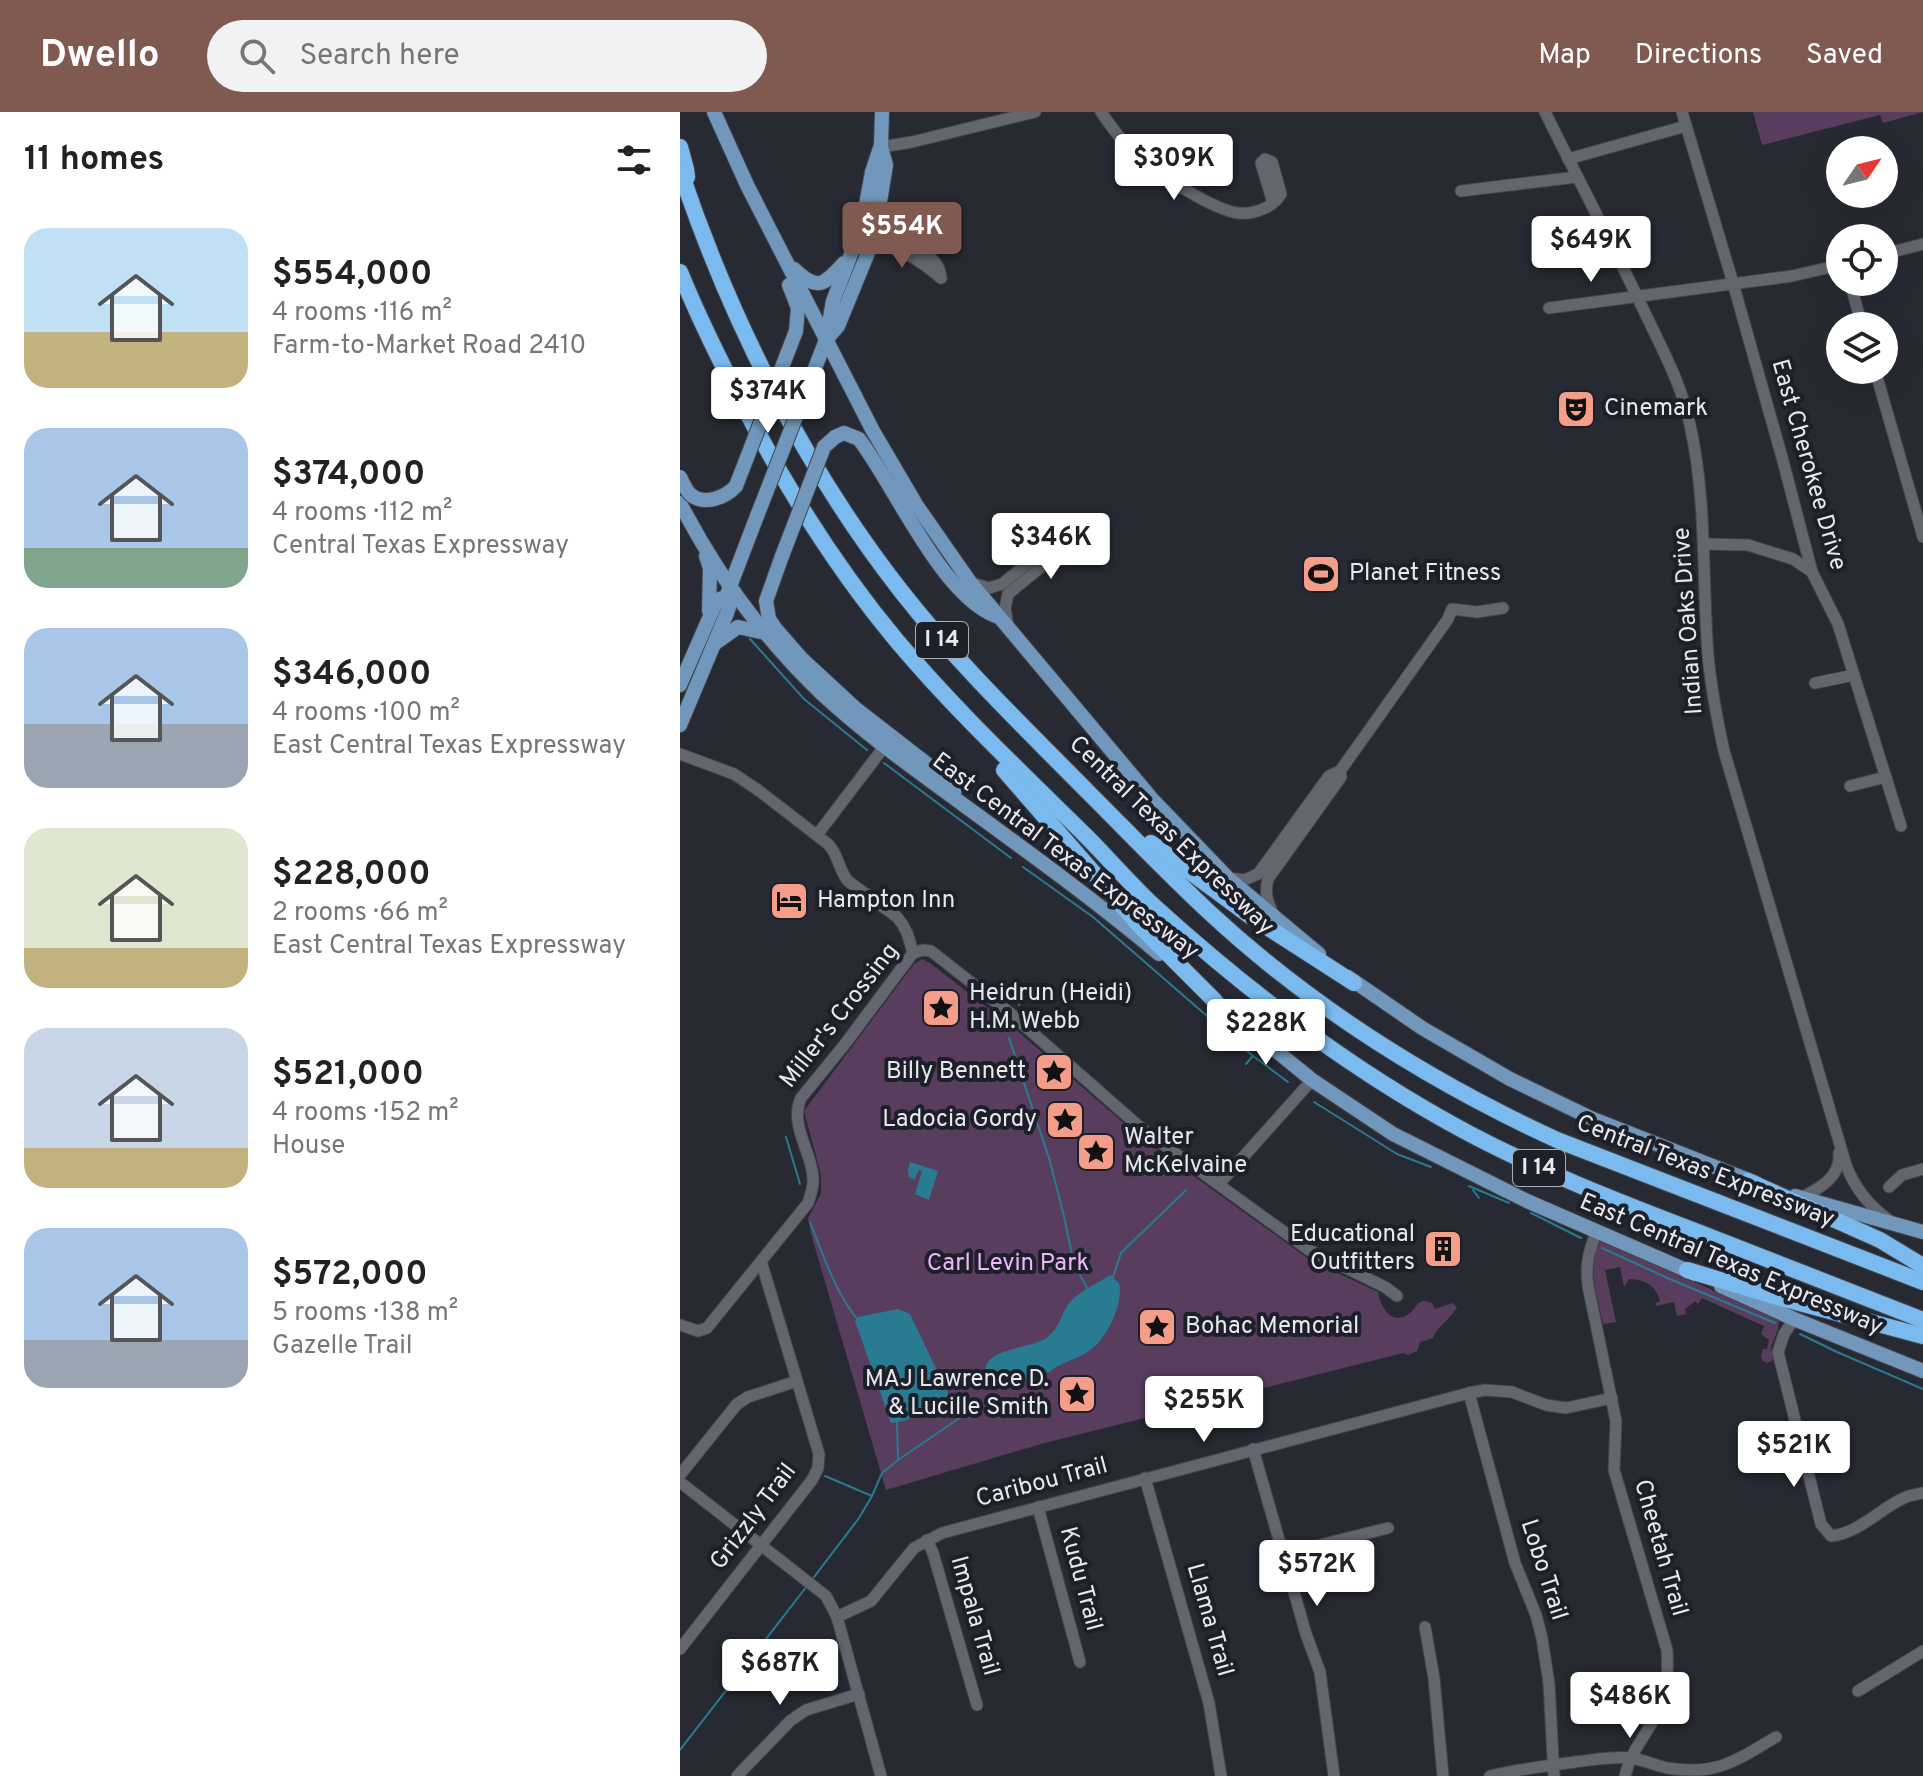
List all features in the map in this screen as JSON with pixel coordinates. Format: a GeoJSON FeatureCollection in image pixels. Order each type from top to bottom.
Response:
{"type":"FeatureCollection","features":[{"type":"Feature","properties":{"kind":"highway"},"geometry":{"type":"LineString","coordinates":[[680,147],[686,169],[687,191]]}},
{"type":"Feature","properties":{"kind":"highway","name":"Central Texas Expressway"},"geometry":{"type":"LineString","coordinates":[[680,170],[754,351],[822,475],[856,529],[900,590],[966,668],[1211,914],[1309,994],[1381,1044],[1503,1115],[1557,1140],[1923,1282]]}},
{"type":"Feature","properties":{"kind":"highway","name":"I 14"},"geometry":{"type":"LineString","coordinates":[[680,272],[717,355],[794,499],[896,640],[952,703],[1152,905],[1204,950],[1277,1010],[1375,1079],[1470,1134],[1625,1204],[1923,1320]]}},
{"type":"Feature","properties":{"kind":"highway"},"geometry":{"type":"LineString","coordinates":[[680,299],[693,325],[717,355]]}},
{"type":"Feature","properties":{"kind":"highway"},"geometry":{"type":"LineString","coordinates":[[952,703],[959,719],[1102,884],[1215,1001]]}},
{"type":"Feature","properties":{"kind":"highway"},"geometry":{"type":"LineString","coordinates":[[1039,742],[1056,751],[1155,846],[1188,872],[1354,983]]}},
{"type":"Feature","properties":{"kind":"highway"},"geometry":{"type":"LineString","coordinates":[[1748,1181],[1880,1240],[1923,1266]]}},
{"type":"Feature","properties":{"kind":"highway"},"geometry":{"type":"LineString","coordinates":[[1687,1270],[1923,1336]]}},
{"type":"Feature","properties":{"kind":"main road"},"geometry":{"type":"LineString","coordinates":[[714,112],[747,185],[826,340],[873,431],[917,506],[970,582],[1152,799],[1228,878],[1354,983],[1422,1028],[1510,1079],[1593,1119],[1748,1181],[1923,1232]]}},
{"type":"Feature","properties":{"kind":"main road"},"geometry":{"type":"LineString","coordinates":[[680,725],[729,607],[728,591],[826,340],[833,301],[850,257],[881,147],[882,112]]}},
{"type":"Feature","properties":{"kind":"main road"},"geometry":{"type":"LineString","coordinates":[[826,340],[838,326],[874,238],[886,165],[881,147]]}},
{"type":"Feature","properties":{"kind":"main road"},"geometry":{"type":"LineString","coordinates":[[870,182],[864,238],[866,241],[874,238]]}},
{"type":"Feature","properties":{"kind":"main road"},"geometry":{"type":"LineString","coordinates":[[680,477],[688,493],[706,500],[721,497],[736,486],[796,331],[798,308],[793,293],[753,213],[747,185]]}},
{"type":"Feature","properties":{"kind":"main road"},"geometry":{"type":"LineString","coordinates":[[787,263],[803,278],[816,284],[824,283],[850,257]]}},
{"type":"Feature","properties":{"kind":"main road"},"geometry":{"type":"LineString","coordinates":[[973,812],[931,767],[855,708],[802,659],[769,619],[766,601],[824,447],[844,433],[859,439],[940,565],[981,610],[1004,622]]}},
{"type":"Feature","properties":{"kind":"main road"},"geometry":{"type":"LineString","coordinates":[[680,503],[701,541],[710,568],[708,620]]}},
{"type":"Feature","properties":{"kind":"main road","name":"East Central Texas Expressway"},"geometry":{"type":"LineString","coordinates":[[701,541],[728,591],[821,693],[884,747],[1105,909],[1312,1080],[1406,1141],[1527,1201],[1794,1319],[1923,1371]]}},
{"type":"Feature","properties":{"kind":"main road"},"geometry":{"type":"LineString","coordinates":[[680,685],[717,600],[728,591]]}},
{"type":"Feature","properties":{"kind":"main road"},"geometry":{"type":"LineString","coordinates":[[714,644],[738,627],[766,633]]}},
{"type":"Feature","properties":{"kind":"street"},"geometry":{"type":"LineString","coordinates":[[881,147],[1035,112]]}},
{"type":"Feature","properties":{"kind":"street"},"geometry":{"type":"LineString","coordinates":[[1101,112],[1141,160],[1201,197],[1238,213],[1252,212],[1273,203]]}},
{"type":"Feature","properties":{"kind":"street","name":"Indian Oaks Drive"},"geometry":{"type":"LineString","coordinates":[[1545,112],[1674,373],[1690,422],[1698,468],[1711,687],[1724,751],[1851,1179],[1873,1209],[1897,1225]]}},
{"type":"Feature","properties":{"kind":"street","name":"East Cherokee Drive"},"geometry":{"type":"LineString","coordinates":[[1682,112],[1733,283],[1812,572],[1838,624],[1901,826]]}},
{"type":"Feature","properties":{"kind":"street"},"geometry":{"type":"LineString","coordinates":[[1568,159],[1686,126]]}},
{"type":"Feature","properties":{"kind":"street"},"geometry":{"type":"LineString","coordinates":[[1461,191],[1577,177]]}},
{"type":"Feature","properties":{"kind":"street"},"geometry":{"type":"LineString","coordinates":[[874,238],[903,242],[920,250],[937,265],[941,278],[911,255],[874,238]]}},
{"type":"Feature","properties":{"kind":"street"},"geometry":{"type":"LineString","coordinates":[[1898,250],[1923,244]]}},
{"type":"Feature","properties":{"kind":"street"},"geometry":{"type":"LineString","coordinates":[[1549,308],[1792,276],[1826,268]]}},
{"type":"Feature","properties":{"kind":"street"},"geometry":{"type":"LineString","coordinates":[[1879,384],[1923,537]]}},
{"type":"Feature","properties":{"kind":"street"},"geometry":{"type":"LineString","coordinates":[[970,582],[989,588],[1002,584],[1057,539],[1073,535],[1067,546],[1008,594],[1004,622]]}},
{"type":"Feature","properties":{"kind":"street"},"geometry":{"type":"LineString","coordinates":[[1704,544],[1748,545],[1793,559],[1812,572]]}},
{"type":"Feature","properties":{"kind":"street"},"geometry":{"type":"LineString","coordinates":[[1228,878],[1244,880],[1258,874],[1329,776],[1340,771],[1452,609],[1477,612],[1503,608]]}},
{"type":"Feature","properties":{"kind":"street"},"geometry":{"type":"LineString","coordinates":[[1815,683],[1854,675]]}},
{"type":"Feature","properties":{"kind":"street"},"geometry":{"type":"LineString","coordinates":[[817,835],[884,747]]}},
{"type":"Feature","properties":{"kind":"street"},"geometry":{"type":"LineString","coordinates":[[680,754],[734,774],[835,850],[848,881],[903,924],[913,953]]}},
{"type":"Feature","properties":{"kind":"street"},"geometry":{"type":"LineString","coordinates":[[1274,916],[1265,890],[1268,879],[1341,777],[1340,771]]}},
{"type":"Feature","properties":{"kind":"street"},"geometry":{"type":"LineString","coordinates":[[1850,786],[1886,777]]}},
{"type":"Feature","properties":{"kind":"street","name":"Miller's Crossing"},"geometry":{"type":"LineString","coordinates":[[680,1325],[698,1331],[707,1328],[808,1203],[813,1184],[796,1116],[801,1098],[913,953],[923,950],[931,951],[1010,1013],[1142,1129],[1309,1250],[1385,1287],[1397,1296]]}},
{"type":"Feature","properties":{"kind":"street"},"geometry":{"type":"LineString","coordinates":[[1219,1184],[1312,1080]]}},
{"type":"Feature","properties":{"kind":"street"},"geometry":{"type":"LineString","coordinates":[[1801,1198],[1824,1185],[1834,1174],[1840,1161],[1839,1144]]}},
{"type":"Feature","properties":{"kind":"street"},"geometry":{"type":"LineString","coordinates":[[1889,1187],[1902,1175],[1923,1169]]}},
{"type":"Feature","properties":{"kind":"street","name":"Cheetah Trail"},"geometry":{"type":"LineString","coordinates":[[1597,1230],[1586,1269],[1616,1421],[1614,1470],[1667,1650],[1668,1664],[1664,1698],[1630,1758],[1625,1776]]}},
{"type":"Feature","properties":{"kind":"street","name":"Grizzly Trail"},"geometry":{"type":"LineString","coordinates":[[680,1649],[812,1480],[818,1468],[819,1454],[761,1261]]}},
{"type":"Feature","properties":{"kind":"street"},"geometry":{"type":"LineString","coordinates":[[1794,1319],[1784,1334],[1778,1352],[1821,1524],[1831,1536],[1843,1535],[1905,1497],[1923,1493]]}},
{"type":"Feature","properties":{"kind":"street"},"geometry":{"type":"LineString","coordinates":[[680,1475],[737,1404],[748,1397],[797,1381]]}},
{"type":"Feature","properties":{"kind":"street","name":"Caribou Trail"},"geometry":{"type":"LineString","coordinates":[[837,1617],[871,1601],[914,1548],[942,1533],[1469,1393],[1485,1390],[1512,1392],[1546,1405],[1566,1408],[1612,1398]]}},
{"type":"Feature","properties":{"kind":"street","name":"Lobo Trail"},"geometry":{"type":"LineString","coordinates":[[1469,1393],[1515,1563],[1542,1638],[1548,1675],[1554,1771]]}},
{"type":"Feature","properties":{"kind":"street"},"geometry":{"type":"LineString","coordinates":[[1253,1449],[1306,1634],[1320,1672],[1334,1776]]}},
{"type":"Feature","properties":{"kind":"street","name":"Llama Trail"},"geometry":{"type":"LineString","coordinates":[[1145,1478],[1209,1703],[1221,1776]]}},
{"type":"Feature","properties":{"kind":"street"},"geometry":{"type":"LineString","coordinates":[[680,1482],[826,1596],[837,1617],[881,1776]]}},
{"type":"Feature","properties":{"kind":"street","name":"Kudu Trail"},"geometry":{"type":"LineString","coordinates":[[1038,1507],[1080,1662]]}},
{"type":"Feature","properties":{"kind":"street"},"geometry":{"type":"LineString","coordinates":[[1284,1554],[1388,1528]]}},
{"type":"Feature","properties":{"kind":"street","name":"Impala Trail"},"geometry":{"type":"LineString","coordinates":[[927,1540],[977,1705]]}},
{"type":"Feature","properties":{"kind":"street"},"geometry":{"type":"LineString","coordinates":[[1425,1627],[1434,1678],[1443,1776]]}},
{"type":"Feature","properties":{"kind":"street"},"geometry":{"type":"LineString","coordinates":[[1858,1691],[1923,1651]]}},
{"type":"Feature","properties":{"kind":"street"},"geometry":{"type":"LineString","coordinates":[[737,1776],[790,1721],[806,1710],[859,1694]]}},
{"type":"Feature","properties":{"kind":"street"},"geometry":{"type":"LineString","coordinates":[[1490,1776],[1517,1770],[1554,1771],[1597,1759],[1630,1758],[1690,1771],[1709,1770],[1729,1765],[1776,1737]]}},
{"type":"Feature","properties":{"kind":"green space"},"geometry":{"type":"Polygon","coordinates":[[[1753,112],[1923,112],[1883,123],[1880,115],[1762,145],[1753,112]]]}},
{"type":"Feature","properties":{"kind":"green space","name":"Carl Levin Park"},"geometry":{"type":"Polygon","coordinates":[[[922,959],[1015,1029],[1141,1138],[1310,1260],[1378,1292],[1388,1314],[1404,1317],[1424,1301],[1432,1303],[1435,1309],[1453,1303],[1457,1307],[1433,1338],[1420,1342],[1417,1351],[1408,1355],[1403,1353],[1041,1444],[886,1490],[811,1234],[808,1218],[821,1194],[821,1175],[804,1111],[914,964],[922,959]]]}},
{"type":"Feature","properties":{"kind":"green space"},"geometry":{"type":"Polygon","coordinates":[[[1601,1240],[1779,1320],[1771,1347],[1773,1360],[1767,1363],[1761,1357],[1769,1340],[1761,1334],[1764,1326],[1702,1298],[1698,1304],[1695,1301],[1685,1309],[1686,1314],[1677,1316],[1674,1302],[1656,1306],[1660,1301],[1649,1284],[1629,1279],[1624,1287],[1620,1267],[1605,1270],[1616,1322],[1603,1324],[1593,1270],[1601,1240]]]}},
{"type":"Feature","properties":{"kind":"water"},"geometry":{"type":"Polygon","coordinates":[[[910,1162],[938,1171],[929,1200],[915,1194],[922,1171],[919,1170],[914,1180],[909,1177],[910,1162]]]}},
{"type":"Feature","properties":{"kind":"water"},"geometry":{"type":"Polygon","coordinates":[[[1110,1275],[1119,1283],[1117,1308],[1094,1347],[1049,1372],[1015,1383],[993,1384],[986,1371],[986,1365],[992,1358],[1045,1339],[1073,1299],[1110,1275]]]}},
{"type":"Feature","properties":{"kind":"water"},"geometry":{"type":"Polygon","coordinates":[[[898,1309],[910,1314],[950,1398],[904,1421],[891,1423],[855,1321],[858,1317],[898,1309]]]}},
{"type":"Feature","properties":{"kind":"waterway"},"geometry":{"type":"LineString","coordinates":[[750,639],[804,699],[867,750]]}},
{"type":"Feature","properties":{"kind":"waterway"},"geometry":{"type":"LineString","coordinates":[[884,763],[1011,858]]}},
{"type":"Feature","properties":{"kind":"waterway"},"geometry":{"type":"LineString","coordinates":[[1023,867],[1093,917],[1253,1056],[1288,1082]]}},
{"type":"Feature","properties":{"kind":"waterway"},"geometry":{"type":"LineString","coordinates":[[1019,1005],[1020,999]]}},
{"type":"Feature","properties":{"kind":"waterway"},"geometry":{"type":"LineString","coordinates":[[1009,1038],[1049,1158],[1075,1266],[1087,1288]]}},
{"type":"Feature","properties":{"kind":"waterway"},"geometry":{"type":"LineString","coordinates":[[1246,1064],[1252,1057]]}},
{"type":"Feature","properties":{"kind":"waterway"},"geometry":{"type":"LineString","coordinates":[[1314,1102],[1397,1154],[1431,1167]]}},
{"type":"Feature","properties":{"kind":"waterway"},"geometry":{"type":"LineString","coordinates":[[786,1137],[800,1184]]}},
{"type":"Feature","properties":{"kind":"waterway"},"geometry":{"type":"LineString","coordinates":[[1469,1186],[1509,1203]]}},
{"type":"Feature","properties":{"kind":"waterway"},"geometry":{"type":"LineString","coordinates":[[1112,1280],[1121,1253],[1186,1190]]}},
{"type":"Feature","properties":{"kind":"waterway"},"geometry":{"type":"LineString","coordinates":[[1473,1190],[1479,1198]]}},
{"type":"Feature","properties":{"kind":"waterway"},"geometry":{"type":"LineString","coordinates":[[1531,1213],[1581,1238]]}},
{"type":"Feature","properties":{"kind":"waterway"},"geometry":{"type":"LineString","coordinates":[[810,1222],[836,1285],[857,1319]]}},
{"type":"Feature","properties":{"kind":"waterway"},"geometry":{"type":"LineString","coordinates":[[1602,1248],[1775,1323]]}},
{"type":"Feature","properties":{"kind":"waterway"},"geometry":{"type":"LineString","coordinates":[[1800,1334],[1923,1389]]}},
{"type":"Feature","properties":{"kind":"waterway"},"geometry":{"type":"LineString","coordinates":[[811,1581],[859,1518],[882,1473],[961,1417]]}},
{"type":"Feature","properties":{"kind":"waterway"},"geometry":{"type":"LineString","coordinates":[[897,1421],[898,1459]]}},
{"type":"Feature","properties":{"kind":"waterway"},"geometry":{"type":"LineString","coordinates":[[825,1476],[872,1496]]}},
{"type":"Feature","properties":{"kind":"waterway"},"geometry":{"type":"LineString","coordinates":[[680,1750],[807,1586]]}},
{"type":"Feature","properties":{"kind":"place","name":"Cinemark"},"geometry":{"type":"Point","coordinates":[1576,409]}},
{"type":"Feature","properties":{"kind":"place","name":"Planet Fitness"},"geometry":{"type":"Point","coordinates":[1321,574]}},
{"type":"Feature","properties":{"kind":"place","name":"Hampton Inn"},"geometry":{"type":"Point","coordinates":[789,901]}},
{"type":"Feature","properties":{"kind":"place","name":"Heidrun (Heidi) H.M. Webb"},"geometry":{"type":"Point","coordinates":[941,1008]}},
{"type":"Feature","properties":{"kind":"place","name":"Billy Bennett"},"geometry":{"type":"Point","coordinates":[1054,1072]}},
{"type":"Feature","properties":{"kind":"place","name":"Ladocia Gordy"},"geometry":{"type":"Point","coordinates":[1065,1120]}},
{"type":"Feature","properties":{"kind":"place","name":"Walter McKelvaine"},"geometry":{"type":"Point","coordinates":[1096,1152]}},
{"type":"Feature","properties":{"kind":"place","name":"Educational Outfitters"},"geometry":{"type":"Point","coordinates":[1443,1249]}},
{"type":"Feature","properties":{"kind":"place","name":"Bohac Memorial"},"geometry":{"type":"Point","coordinates":[1157,1327]}},
{"type":"Feature","properties":{"kind":"place","name":"MAJ Lawrence D. & Lucille Smith"},"geometry":{"type":"Point","coordinates":[1077,1394]}}]}
